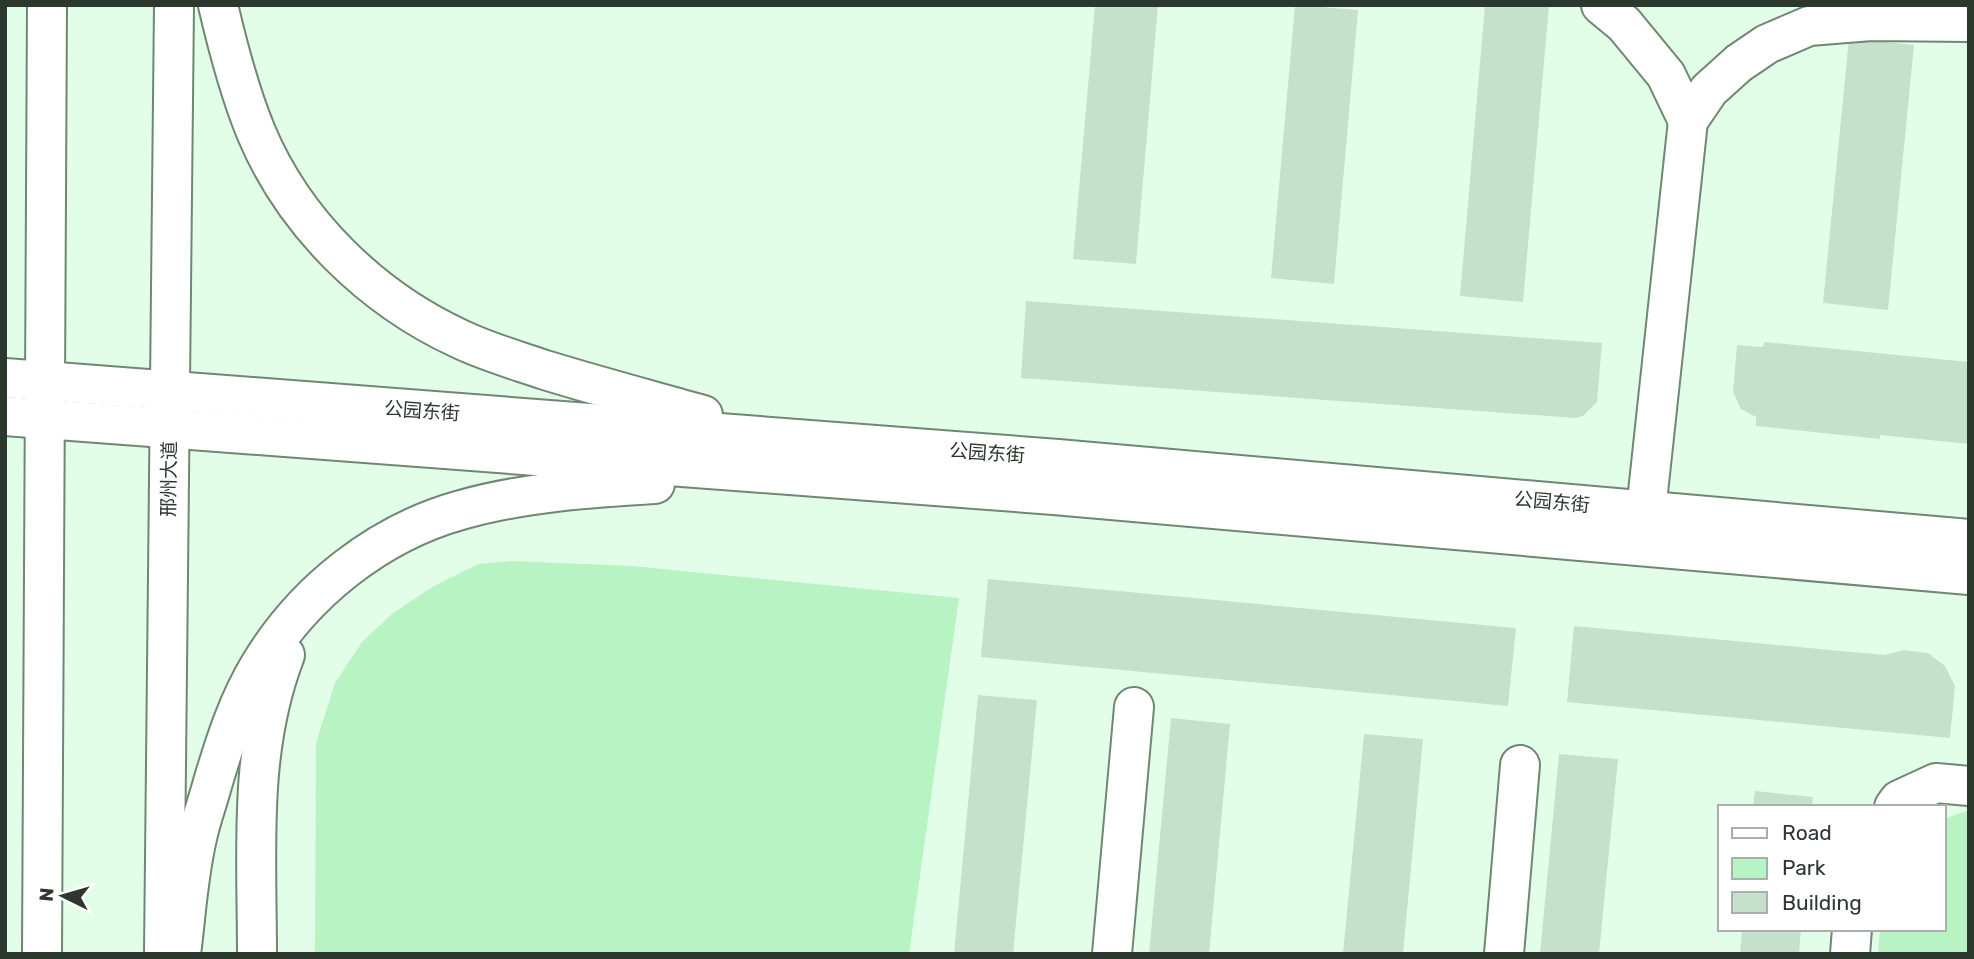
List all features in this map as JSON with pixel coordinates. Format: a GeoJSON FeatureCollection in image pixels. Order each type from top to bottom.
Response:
{"type":"FeatureCollection","features":[{"type":"Feature","properties":{"kind":"street"},"geometry":{"type":"LineString","coordinates":[[42,954],[47,5]]}},
{"type":"Feature","properties":{"kind":"street","name":"邢州大道"},"geometry":{"type":"LineString","coordinates":[[164,954],[174,5]]}},
{"type":"Feature","properties":{"kind":"street"},"geometry":{"type":"LineString","coordinates":[[218,5],[242,95],[257,134],[276,171],[325,240],[387,297],[460,340],[499,355],[590,384],[782,438]]}},
{"type":"Feature","properties":{"kind":"street"},"geometry":{"type":"LineString","coordinates":[[1601,5],[1625,24],[1666,75],[1688,121]]}},
{"type":"Feature","properties":{"kind":"street"},"geometry":{"type":"LineString","coordinates":[[1646,511],[1688,121],[1710,90],[1739,63],[1767,44],[1809,26],[1871,21],[1969,22]]}},
{"type":"Feature","properties":{"kind":"street","name":"公园东街"},"geometry":{"type":"LineString","coordinates":[[5,378],[45,400],[170,410],[793,475],[1054,495],[1969,575]]}},
{"type":"Feature","properties":{"kind":"street","name":"公园东街"},"geometry":{"type":"LineString","coordinates":[[5,416],[45,400]]}},
{"type":"Feature","properties":{"kind":"street","name":"公园东街"},"geometry":{"type":"LineString","coordinates":[[170,410],[782,438],[1058,459],[1969,539]]}},
{"type":"Feature","properties":{"kind":"street"},"geometry":{"type":"LineString","coordinates":[[181,954],[197,839],[230,727],[243,695],[284,629],[345,568],[381,544],[419,525],[460,510],[526,495],[793,475]]}},
{"type":"Feature","properties":{"kind":"street"},"geometry":{"type":"LineString","coordinates":[[257,954],[257,797],[260,751],[270,701],[302,610]]}},
{"type":"Feature","properties":{"kind":"street"},"geometry":{"type":"LineString","coordinates":[[1112,954],[1134,706]]}},
{"type":"Feature","properties":{"kind":"street"},"geometry":{"type":"LineString","coordinates":[[1504,954],[1520,765]]}},
{"type":"Feature","properties":{"kind":"street"},"geometry":{"type":"LineString","coordinates":[[1895,805],[1899,800],[1936,783],[1969,786]]}},
{"type":"Feature","properties":{"kind":"street"},"geometry":{"type":"LineString","coordinates":[[1850,954],[1852,931]]}},
{"type":"Feature","properties":{"kind":"green space"},"geometry":{"type":"Polygon","coordinates":[[[512,561],[632,566],[959,598],[909,954],[315,954],[316,743],[335,683],[362,642],[393,613],[434,586],[478,564],[512,561]]]}},
{"type":"Feature","properties":{"kind":"green space"},"geometry":{"type":"Polygon","coordinates":[[[1969,810],[1969,954],[1878,954],[1880,931],[1946,931],[1946,818],[1969,810]]]}},
{"type":"Feature","properties":{"kind":"building"},"geometry":{"type":"Polygon","coordinates":[[[1095,5],[1158,5],[1136,264],[1073,259],[1095,5]]]}},
{"type":"Feature","properties":{"kind":"building"},"geometry":{"type":"Polygon","coordinates":[[[1295,5],[1358,10],[1334,284],[1271,278],[1295,5]]]}},
{"type":"Feature","properties":{"kind":"building"},"geometry":{"type":"Polygon","coordinates":[[[1485,5],[1549,5],[1523,302],[1460,296],[1485,5]]]}},
{"type":"Feature","properties":{"kind":"building"},"geometry":{"type":"Polygon","coordinates":[[[1849,38],[1914,45],[1888,310],[1823,303],[1849,38]]]}},
{"type":"Feature","properties":{"kind":"building"},"geometry":{"type":"Polygon","coordinates":[[[1026,301],[1602,343],[1597,402],[1583,416],[1576,418],[1021,378],[1026,301]]]}},
{"type":"Feature","properties":{"kind":"building"},"geometry":{"type":"Polygon","coordinates":[[[1764,342],[1969,362],[1969,444],[1880,435],[1880,439],[1756,426],[1756,417],[1741,409],[1733,392],[1737,345],[1763,347],[1764,342]]]}},
{"type":"Feature","properties":{"kind":"building"},"geometry":{"type":"Polygon","coordinates":[[[988,579],[1516,628],[1508,706],[981,657],[988,579]]]}},
{"type":"Feature","properties":{"kind":"building"},"geometry":{"type":"Polygon","coordinates":[[[1574,626],[1884,655],[1904,650],[1928,653],[1945,666],[1955,686],[1950,738],[1567,702],[1574,626]]]}},
{"type":"Feature","properties":{"kind":"building"},"geometry":{"type":"Polygon","coordinates":[[[978,695],[1037,700],[1013,954],[954,954],[978,695]]]}},
{"type":"Feature","properties":{"kind":"building"},"geometry":{"type":"Polygon","coordinates":[[[1171,718],[1230,724],[1209,954],[1149,954],[1171,718]]]}},
{"type":"Feature","properties":{"kind":"building"},"geometry":{"type":"Polygon","coordinates":[[[1364,734],[1423,739],[1403,954],[1343,954],[1364,734]]]}},
{"type":"Feature","properties":{"kind":"building"},"geometry":{"type":"Polygon","coordinates":[[[1559,754],[1618,759],[1599,954],[1540,954],[1559,754]]]}},
{"type":"Feature","properties":{"kind":"building"},"geometry":{"type":"Polygon","coordinates":[[[1755,791],[1813,797],[1812,805],[1753,805],[1755,791]]]}},
{"type":"Feature","properties":{"kind":"building"},"geometry":{"type":"Polygon","coordinates":[[[1742,931],[1801,931],[1799,954],[1740,954],[1742,931]]]}}]}
